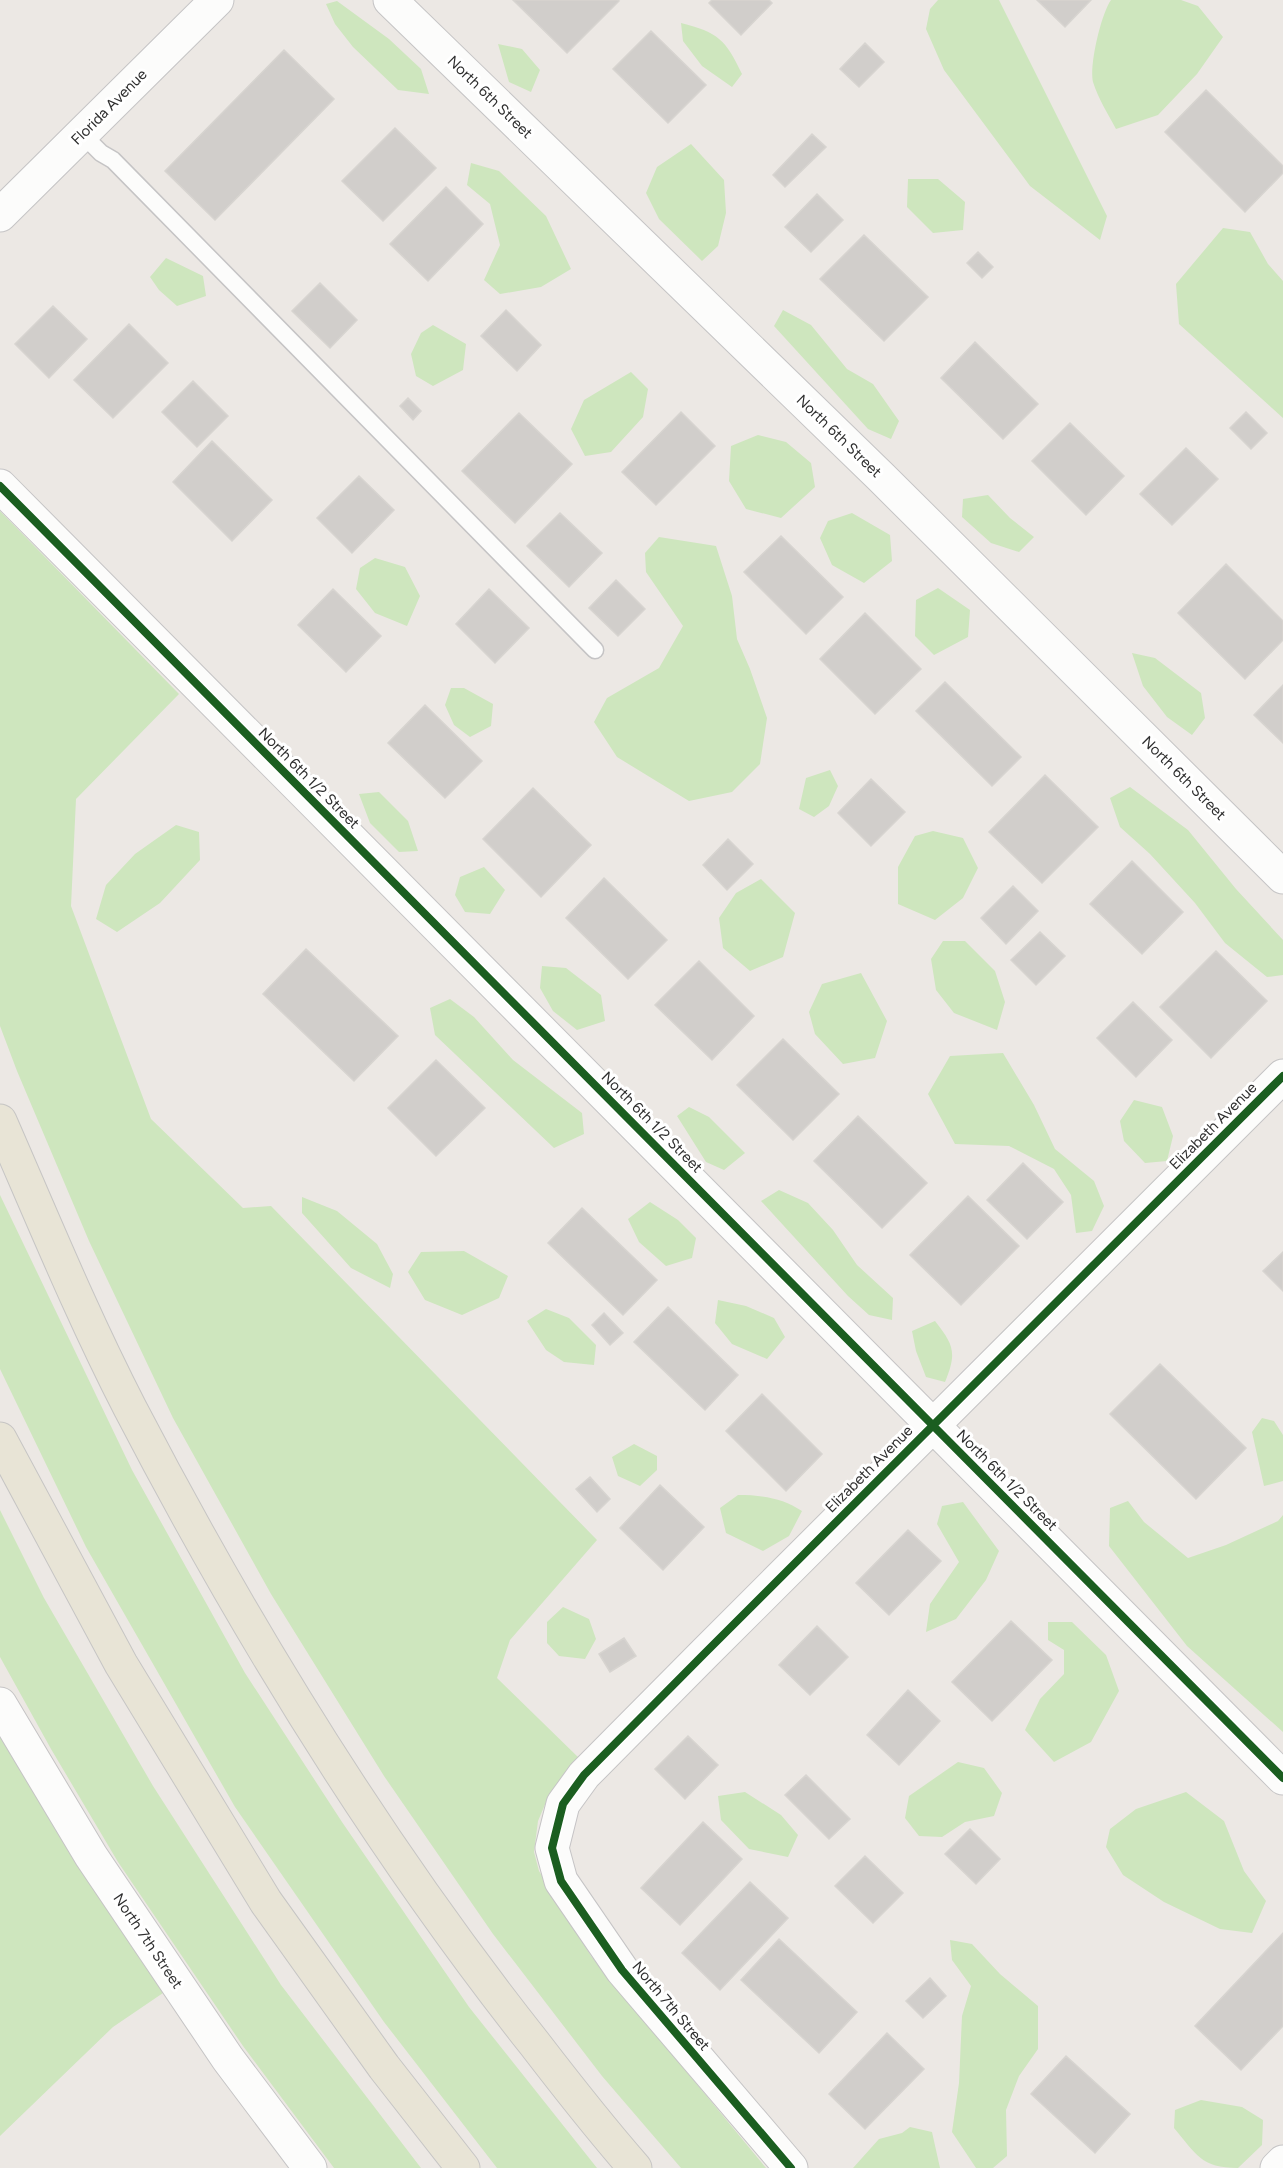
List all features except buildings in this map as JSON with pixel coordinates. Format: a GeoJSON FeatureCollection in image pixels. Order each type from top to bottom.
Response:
{"type":"FeatureCollection","features":[{"type":"Feature","properties":{"kind":"main road"},"geometry":{"type":"LineString","coordinates":[[0,1121],[80,1303],[129,1406],[239,1609],[354,1794],[472,1964],[635,2168]]}},
{"type":"Feature","properties":{"kind":"main road"},"geometry":{"type":"LineString","coordinates":[[0,1439],[121,1664],[266,1902],[384,2067],[463,2168]]}},
{"type":"Feature","properties":{"kind":"street","name":"Florida Avenue"},"geometry":{"type":"LineString","coordinates":[[0,215],[217,0]]}},
{"type":"Feature","properties":{"kind":"street","name":"North 6th Street"},"geometry":{"type":"LineString","coordinates":[[390,0],[881,477],[1283,877]]}},
{"type":"Feature","properties":{"kind":"street","name":"North 6th 1/2 Street"},"geometry":{"type":"LineString","coordinates":[[0,486],[1283,1778]]}},
{"type":"Feature","properties":{"kind":"street","name":"Elizabeth Avenue"},"geometry":{"type":"LineString","coordinates":[[552,1848],[563,1804],[584,1775],[1283,1076]]}},
{"type":"Feature","properties":{"kind":"street","name":"North 7th Street"},"geometry":{"type":"LineString","coordinates":[[0,1704],[91,1856],[228,2059],[310,2168]]}},
{"type":"Feature","properties":{"kind":"street","name":"North 7th Street"},"geometry":{"type":"LineString","coordinates":[[552,1848],[561,1881],[622,1971],[791,2168]]}},
{"type":"Feature","properties":{"kind":"street"},"geometry":{"type":"LineString","coordinates":[[1277,2168],[1283,2162]]}},
{"type":"Feature","properties":{"kind":"lane"},"geometry":{"type":"LineString","coordinates":[[82,134],[121,168],[595,650]]}},
{"type":"Feature","properties":{"kind":"green space"},"geometry":{"type":"Polygon","coordinates":[[[938,0],[999,0],[1107,216],[1100,240],[1030,186],[944,70],[926,29],[930,9],[938,0]]]}},
{"type":"Feature","properties":{"kind":"green space"},"geometry":{"type":"Polygon","coordinates":[[[1111,0],[1181,0],[1198,6],[1223,37],[1197,74],[1158,115],[1116,129],[1098,94],[1092,74],[1100,28],[1111,0]]]}},
{"type":"Feature","properties":{"kind":"green space"},"geometry":{"type":"Polygon","coordinates":[[[337,1],[389,39],[421,69],[429,94],[398,90],[353,47],[335,24],[326,4],[337,1]]]}},
{"type":"Feature","properties":{"kind":"green space"},"geometry":{"type":"Polygon","coordinates":[[[681,23],[712,34],[725,45],[742,74],[732,87],[702,66],[683,41],[681,23]]]}},
{"type":"Feature","properties":{"kind":"green space"},"geometry":{"type":"Polygon","coordinates":[[[498,44],[522,49],[540,70],[531,92],[509,82],[498,44]]]}},
{"type":"Feature","properties":{"kind":"green space"},"geometry":{"type":"Polygon","coordinates":[[[691,144],[724,180],[726,213],[718,246],[702,261],[659,219],[646,193],[657,167],[691,144]]]}},
{"type":"Feature","properties":{"kind":"green space"},"geometry":{"type":"Polygon","coordinates":[[[471,163],[499,171],[546,216],[571,269],[541,287],[500,294],[484,280],[500,245],[490,204],[467,185],[471,163]]]}},
{"type":"Feature","properties":{"kind":"green space"},"geometry":{"type":"Polygon","coordinates":[[[908,179],[938,179],[965,202],[963,230],[933,233],[907,207],[908,179]]]}},
{"type":"Feature","properties":{"kind":"green space"},"geometry":{"type":"Polygon","coordinates":[[[1223,228],[1250,232],[1268,264],[1283,281],[1283,418],[1179,324],[1176,284],[1223,228]]]}},
{"type":"Feature","properties":{"kind":"green space"},"geometry":{"type":"Polygon","coordinates":[[[166,258],[203,276],[206,296],[177,306],[159,290],[150,277],[166,258]]]}},
{"type":"Feature","properties":{"kind":"green space"},"geometry":{"type":"Polygon","coordinates":[[[783,310],[811,325],[847,369],[873,384],[899,421],[891,439],[868,429],[774,326],[783,310]]]}},
{"type":"Feature","properties":{"kind":"green space"},"geometry":{"type":"Polygon","coordinates":[[[433,325],[466,344],[463,370],[433,386],[416,376],[411,354],[421,333],[433,325]]]}},
{"type":"Feature","properties":{"kind":"green space"},"geometry":{"type":"Polygon","coordinates":[[[631,372],[648,389],[643,417],[611,452],[585,456],[571,429],[584,400],[631,372]]]}},
{"type":"Feature","properties":{"kind":"green space"},"geometry":{"type":"Polygon","coordinates":[[[758,435],[786,442],[811,463],[815,487],[781,518],[746,509],[729,481],[731,446],[758,435]]]}},
{"type":"Feature","properties":{"kind":"green space"},"geometry":{"type":"Polygon","coordinates":[[[988,495],[1010,518],[1034,537],[1019,552],[991,543],[962,517],[963,499],[988,495]]]}},
{"type":"Feature","properties":{"kind":"green space"},"geometry":{"type":"Polygon","coordinates":[[[0,511],[179,694],[76,799],[71,906],[151,1119],[243,1208],[271,1206],[597,1540],[510,1640],[497,1678],[580,1759],[549,1795],[538,1821],[534,1852],[539,1871],[591,1956],[766,2168],[681,2168],[602,2076],[493,1934],[384,1776],[271,1594],[173,1418],[89,1241],[0,1026],[0,511]]]}},
{"type":"Feature","properties":{"kind":"green space"},"geometry":{"type":"Polygon","coordinates":[[[852,513],[890,535],[892,561],[864,583],[832,565],[820,538],[828,521],[852,513]]]}},
{"type":"Feature","properties":{"kind":"green space"},"geometry":{"type":"Polygon","coordinates":[[[659,537],[716,546],[732,596],[737,639],[767,718],[760,764],[732,792],[689,801],[617,757],[594,722],[607,698],[659,668],[683,626],[646,572],[645,553],[659,537]]]}},
{"type":"Feature","properties":{"kind":"green space"},"geometry":{"type":"Polygon","coordinates":[[[375,558],[405,567],[420,596],[407,626],[375,613],[356,589],[360,568],[375,558]]]}},
{"type":"Feature","properties":{"kind":"green space"},"geometry":{"type":"Polygon","coordinates":[[[938,588],[970,610],[968,637],[934,655],[915,636],[916,600],[938,588]]]}},
{"type":"Feature","properties":{"kind":"green space"},"geometry":{"type":"Polygon","coordinates":[[[1132,653],[1155,658],[1201,693],[1205,718],[1192,735],[1167,717],[1143,686],[1132,653]]]}},
{"type":"Feature","properties":{"kind":"green space"},"geometry":{"type":"Polygon","coordinates":[[[451,688],[464,688],[493,704],[491,726],[470,737],[454,725],[445,705],[451,688]]]}},
{"type":"Feature","properties":{"kind":"green space"},"geometry":{"type":"Polygon","coordinates":[[[830,770],[838,786],[829,806],[814,817],[799,809],[806,778],[830,770]]]}},
{"type":"Feature","properties":{"kind":"green space"},"geometry":{"type":"Polygon","coordinates":[[[1130,787],[1188,830],[1236,889],[1283,940],[1283,975],[1267,977],[1225,943],[1195,903],[1150,854],[1120,827],[1110,798],[1130,787]]]}},
{"type":"Feature","properties":{"kind":"green space"},"geometry":{"type":"Polygon","coordinates":[[[379,792],[408,821],[418,851],[399,852],[370,823],[359,794],[379,792]]]}},
{"type":"Feature","properties":{"kind":"green space"},"geometry":{"type":"Polygon","coordinates":[[[176,825],[199,832],[200,860],[160,903],[117,932],[96,919],[106,885],[135,854],[176,825]]]}},
{"type":"Feature","properties":{"kind":"green space"},"geometry":{"type":"Polygon","coordinates":[[[933,831],[963,838],[978,868],[963,898],[935,920],[898,904],[898,867],[915,836],[933,831]]]}},
{"type":"Feature","properties":{"kind":"green space"},"geometry":{"type":"Polygon","coordinates":[[[484,867],[505,890],[490,914],[465,912],[455,895],[460,877],[484,867]]]}},
{"type":"Feature","properties":{"kind":"green space"},"geometry":{"type":"Polygon","coordinates":[[[761,879],[795,913],[783,957],[750,971],[723,948],[719,918],[736,893],[761,879]]]}},
{"type":"Feature","properties":{"kind":"green space"},"geometry":{"type":"Polygon","coordinates":[[[943,941],[965,941],[995,971],[1005,1002],[997,1030],[954,1013],[936,990],[931,959],[943,941]]]}},
{"type":"Feature","properties":{"kind":"green space"},"geometry":{"type":"Polygon","coordinates":[[[542,966],[566,968],[601,995],[605,1021],[577,1030],[553,1011],[540,988],[542,966]]]}},
{"type":"Feature","properties":{"kind":"green space"},"geometry":{"type":"Polygon","coordinates":[[[861,973],[887,1021],[875,1058],[843,1064],[815,1034],[809,1012],[822,984],[861,973]]]}},
{"type":"Feature","properties":{"kind":"green space"},"geometry":{"type":"Polygon","coordinates":[[[450,999],[474,1017],[513,1060],[582,1113],[584,1134],[554,1148],[435,1035],[430,1008],[450,999]]]}},
{"type":"Feature","properties":{"kind":"green space"},"geometry":{"type":"Polygon","coordinates":[[[1003,1053],[1034,1105],[1055,1149],[1094,1181],[1104,1206],[1092,1231],[1076,1233],[1071,1195],[1054,1169],[1009,1146],[955,1144],[928,1094],[950,1056],[1003,1053]]]}},
{"type":"Feature","properties":{"kind":"green space"},"geometry":{"type":"Polygon","coordinates":[[[1134,1100],[1162,1107],[1173,1136],[1167,1161],[1145,1163],[1124,1141],[1120,1121],[1134,1100]]]}},
{"type":"Feature","properties":{"kind":"green space"},"geometry":{"type":"Polygon","coordinates":[[[689,1107],[709,1117],[745,1153],[724,1170],[706,1162],[677,1116],[689,1107]]]}},
{"type":"Feature","properties":{"kind":"green space"},"geometry":{"type":"Polygon","coordinates":[[[779,1190],[808,1203],[833,1230],[857,1265],[893,1298],[892,1320],[869,1315],[848,1296],[761,1201],[779,1190]]]}},
{"type":"Feature","properties":{"kind":"green space"},"geometry":{"type":"Polygon","coordinates":[[[0,1195],[132,1470],[245,1673],[342,1822],[469,2007],[597,2168],[497,2168],[384,2022],[235,1807],[86,1547],[0,1369],[0,1195]]]}},
{"type":"Feature","properties":{"kind":"green space"},"geometry":{"type":"Polygon","coordinates":[[[302,1197],[337,1211],[377,1244],[393,1274],[390,1288],[351,1268],[302,1213],[302,1197]]]}},
{"type":"Feature","properties":{"kind":"green space"},"geometry":{"type":"Polygon","coordinates":[[[650,1202],[678,1220],[696,1238],[692,1258],[666,1266],[639,1242],[628,1219],[650,1202]]]}},
{"type":"Feature","properties":{"kind":"green space"},"geometry":{"type":"Polygon","coordinates":[[[464,1251],[508,1276],[499,1298],[462,1315],[425,1300],[408,1272],[421,1252],[464,1251]]]}},
{"type":"Feature","properties":{"kind":"green space"},"geometry":{"type":"Polygon","coordinates":[[[718,1300],[746,1306],[774,1318],[785,1337],[767,1359],[732,1344],[715,1323],[718,1300]]]}},
{"type":"Feature","properties":{"kind":"green space"},"geometry":{"type":"Polygon","coordinates":[[[546,1309],[569,1318],[596,1345],[594,1365],[564,1362],[546,1350],[527,1321],[546,1309]]]}},
{"type":"Feature","properties":{"kind":"green space"},"geometry":{"type":"Polygon","coordinates":[[[935,1321],[950,1343],[952,1350],[951,1364],[945,1382],[926,1377],[916,1351],[912,1331],[935,1321]]]}},
{"type":"Feature","properties":{"kind":"green space"},"geometry":{"type":"Polygon","coordinates":[[[1262,1418],[1274,1421],[1283,1435],[1283,1481],[1264,1486],[1252,1432],[1262,1418]]]}},
{"type":"Feature","properties":{"kind":"green space"},"geometry":{"type":"Polygon","coordinates":[[[634,1444],[657,1456],[657,1470],[640,1486],[618,1476],[612,1457],[634,1444]]]}},
{"type":"Feature","properties":{"kind":"green space"},"geometry":{"type":"Polygon","coordinates":[[[738,1495],[772,1498],[802,1511],[789,1536],[763,1551],[726,1533],[720,1508],[738,1495]]]}},
{"type":"Feature","properties":{"kind":"green space"},"geometry":{"type":"Polygon","coordinates":[[[1128,1501],[1144,1522],[1188,1558],[1226,1545],[1278,1521],[1283,1515],[1283,1732],[1187,1646],[1109,1546],[1110,1508],[1128,1501]]]}},
{"type":"Feature","properties":{"kind":"green space"},"geometry":{"type":"Polygon","coordinates":[[[963,1502],[999,1551],[986,1580],[956,1619],[926,1632],[930,1604],[959,1562],[937,1524],[942,1506],[963,1502]]]}},
{"type":"Feature","properties":{"kind":"green space"},"geometry":{"type":"Polygon","coordinates":[[[0,1510],[44,1598],[153,1786],[281,1985],[421,2168],[334,2168],[243,2046],[118,1862],[0,1657],[0,1510]]]}},
{"type":"Feature","properties":{"kind":"green space"},"geometry":{"type":"Polygon","coordinates":[[[563,1607],[589,1619],[596,1639],[585,1659],[559,1656],[547,1643],[547,1622],[563,1607]]]}},
{"type":"Feature","properties":{"kind":"green space"},"geometry":{"type":"Polygon","coordinates":[[[1048,1622],[1072,1622],[1106,1655],[1119,1691],[1091,1742],[1054,1762],[1025,1730],[1040,1699],[1064,1674],[1064,1650],[1048,1640],[1048,1622]]]}},
{"type":"Feature","properties":{"kind":"green space"},"geometry":{"type":"Polygon","coordinates":[[[0,1731],[163,1993],[113,2027],[0,2136],[0,1731]]]}},
{"type":"Feature","properties":{"kind":"green space"},"geometry":{"type":"Polygon","coordinates":[[[958,1762],[984,1768],[1002,1793],[994,1816],[965,1822],[942,1837],[919,1836],[905,1818],[909,1796],[958,1762]]]}},
{"type":"Feature","properties":{"kind":"green space"},"geometry":{"type":"Polygon","coordinates":[[[745,1792],[781,1815],[798,1835],[788,1857],[749,1849],[721,1820],[718,1796],[745,1792]]]}},
{"type":"Feature","properties":{"kind":"green space"},"geometry":{"type":"Polygon","coordinates":[[[1186,1792],[1224,1821],[1244,1871],[1266,1901],[1252,1933],[1220,1929],[1164,1902],[1123,1875],[1106,1847],[1110,1829],[1136,1809],[1186,1792]]]}},
{"type":"Feature","properties":{"kind":"green space"},"geometry":{"type":"Polygon","coordinates":[[[950,1940],[972,1944],[1000,1974],[1038,2006],[1038,2049],[1019,2076],[1006,2110],[1007,2156],[993,2168],[976,2168],[952,2132],[959,2083],[962,2016],[971,1986],[952,1960],[950,1940]]]}},
{"type":"Feature","properties":{"kind":"green space"},"geometry":{"type":"Polygon","coordinates":[[[1201,2100],[1242,2107],[1263,2120],[1262,2145],[1238,2168],[1215,2165],[1200,2158],[1174,2128],[1175,2110],[1201,2100]]]}},
{"type":"Feature","properties":{"kind":"green space"},"geometry":{"type":"Polygon","coordinates":[[[910,2127],[932,2132],[940,2168],[853,2168],[879,2139],[902,2133],[910,2127]]]}},
{"type":"Feature","properties":{"kind":"cycle path"},"geometry":{"type":"LineString","coordinates":[[0,486],[1283,1778]]}},
{"type":"Feature","properties":{"kind":"cycle path"},"geometry":{"type":"LineString","coordinates":[[791,2168],[622,1970],[561,1881],[552,1848],[563,1804],[584,1775],[1283,1076]]}}]}
